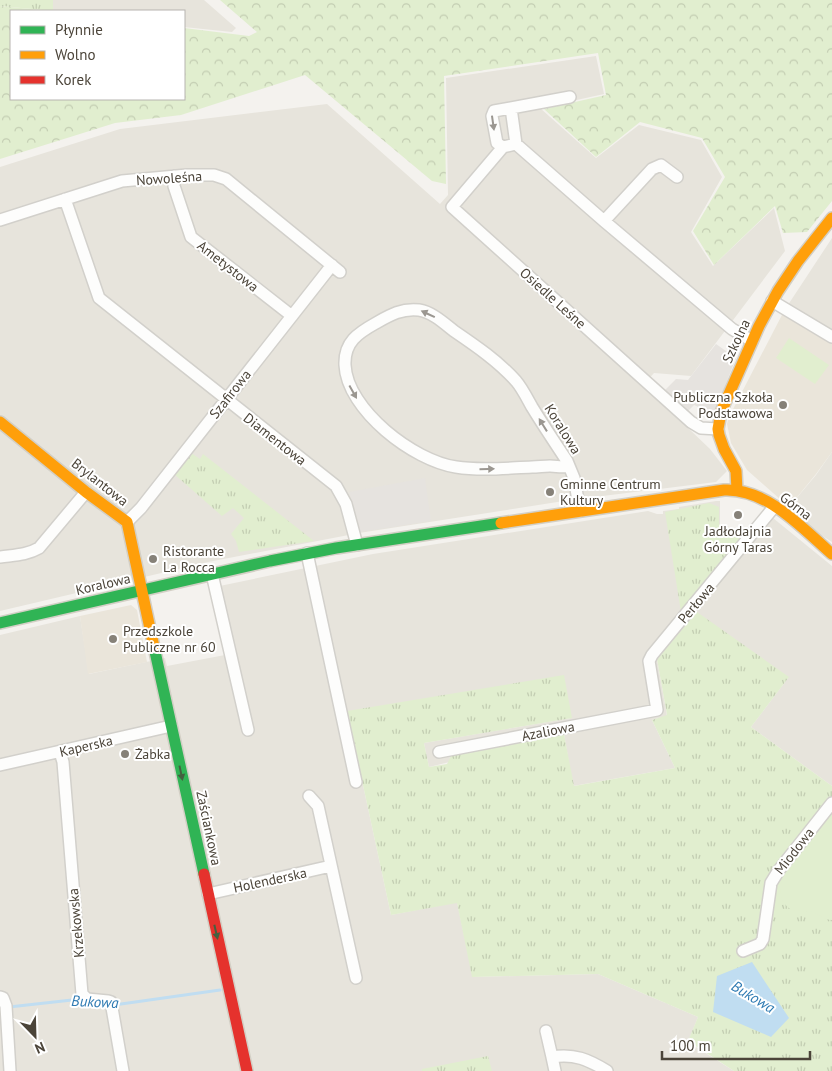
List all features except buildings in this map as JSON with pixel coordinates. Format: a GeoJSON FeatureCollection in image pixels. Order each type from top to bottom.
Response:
{"type":"FeatureCollection","features":[{"type":"Feature","properties":{"kind":"street"},"geometry":{"type":"LineString","coordinates":[[516,144],[503,147],[496,143],[492,116],[494,111],[570,97]]}},
{"type":"Feature","properties":{"kind":"street"},"geometry":{"type":"LineString","coordinates":[[511,108],[516,144],[732,329],[752,341]]}},
{"type":"Feature","properties":{"kind":"street","name":"Osiedle Leśne"},"geometry":{"type":"LineString","coordinates":[[503,147],[452,207],[691,422],[701,428],[718,429]]}},
{"type":"Feature","properties":{"kind":"street"},"geometry":{"type":"LineString","coordinates":[[604,221],[652,169],[661,165],[676,177]]}},
{"type":"Feature","properties":{"kind":"street","name":"Nowoleśna"},"geometry":{"type":"LineString","coordinates":[[0,220],[122,181],[214,174],[226,179],[336,268]]}},
{"type":"Feature","properties":{"kind":"street","name":"Ametystowa"},"geometry":{"type":"LineString","coordinates":[[174,176],[174,186],[191,237],[292,316]]}},
{"type":"Feature","properties":{"kind":"street","name":"Diamentowa"},"geometry":{"type":"LineString","coordinates":[[65,199],[99,298],[225,400],[336,486],[346,504],[357,544]]}},
{"type":"Feature","properties":{"kind":"street","name":"Szkolna"},"geometry":{"type":"LineString","coordinates":[[737,490],[736,471],[724,450],[718,429],[722,407],[772,302],[796,264],[832,218]]}},
{"type":"Feature","properties":{"kind":"street","name":"Szafirowa"},"geometry":{"type":"LineString","coordinates":[[127,522],[141,508],[292,316],[336,268]]}},
{"type":"Feature","properties":{"kind":"street"},"geometry":{"type":"LineString","coordinates":[[772,302],[832,337]]}},
{"type":"Feature","properties":{"kind":"street","name":"Koralowa"},"geometry":{"type":"LineString","coordinates":[[401,310],[417,310],[432,314],[489,356],[517,382],[560,451],[569,466],[564,468],[550,466],[473,469],[449,466],[423,456],[400,442],[386,430],[360,404],[353,394],[346,370],[348,345],[366,328],[401,310]]}},
{"type":"Feature","properties":{"kind":"street","name":"Brylantowa"},"geometry":{"type":"LineString","coordinates":[[0,422],[86,492],[127,522],[142,590]]}},
{"type":"Feature","properties":{"kind":"street"},"geometry":{"type":"LineString","coordinates":[[550,466],[558,458],[560,451]]}},
{"type":"Feature","properties":{"kind":"street"},"geometry":{"type":"LineString","coordinates":[[569,466],[574,478],[580,511]]}},
{"type":"Feature","properties":{"kind":"street","name":"Koralowa"},"geometry":{"type":"LineString","coordinates":[[0,623],[307,553],[698,493],[737,490]]}},
{"type":"Feature","properties":{"kind":"street","name":"Górna"},"geometry":{"type":"LineString","coordinates":[[737,490],[759,498],[774,507],[832,554]]}},
{"type":"Feature","properties":{"kind":"street"},"geometry":{"type":"LineString","coordinates":[[0,557],[20,555],[39,548],[86,492]]}},
{"type":"Feature","properties":{"kind":"street","name":"Perłowa"},"geometry":{"type":"LineString","coordinates":[[657,710],[650,661],[652,656],[774,507]]}},
{"type":"Feature","properties":{"kind":"street"},"geometry":{"type":"LineString","coordinates":[[307,553],[356,782]]}},
{"type":"Feature","properties":{"kind":"street"},"geometry":{"type":"LineString","coordinates":[[212,574],[248,730]]}},
{"type":"Feature","properties":{"kind":"street","name":"Zaściankowa"},"geometry":{"type":"LineString","coordinates":[[142,590],[247,1071]]}},
{"type":"Feature","properties":{"kind":"street","name":"Azaliowa"},"geometry":{"type":"LineString","coordinates":[[439,752],[657,710]]}},
{"type":"Feature","properties":{"kind":"street","name":"Kaperska"},"geometry":{"type":"LineString","coordinates":[[0,765],[171,726]]}},
{"type":"Feature","properties":{"kind":"street","name":"Krzekowska"},"geometry":{"type":"LineString","coordinates":[[60,752],[64,772],[82,994],[87,999],[111,1002],[123,1071]]}},
{"type":"Feature","properties":{"kind":"street"},"geometry":{"type":"LineString","coordinates":[[309,796],[318,806],[356,978]]}},
{"type":"Feature","properties":{"kind":"street","name":"Miodowa"},"geometry":{"type":"LineString","coordinates":[[743,951],[760,944],[763,939],[771,883],[779,870],[832,803]]}},
{"type":"Feature","properties":{"kind":"street","name":"Holenderska"},"geometry":{"type":"LineString","coordinates":[[208,894],[331,866]]}},
{"type":"Feature","properties":{"kind":"street"},"geometry":{"type":"LineString","coordinates":[[0,997],[6,1002],[4,1015],[10,1071]]}},
{"type":"Feature","properties":{"kind":"street"},"geometry":{"type":"LineString","coordinates":[[546,1032],[555,1071]]}},
{"type":"Feature","properties":{"kind":"street"},"geometry":{"type":"LineString","coordinates":[[552,1057],[576,1056],[591,1061],[606,1071]]}},
{"type":"Feature","properties":{"kind":"shaded area"},"geometry":{"type":"Polygon","coordinates":[[[53,0],[204,0],[236,28],[232,32],[185,27],[185,10],[53,10],[53,0]]]}},
{"type":"Feature","properties":{"kind":"shaded area"},"geometry":{"type":"Polygon","coordinates":[[[596,56],[604,94],[540,108],[596,158],[639,125],[701,140],[722,177],[691,232],[713,266],[774,208],[785,251],[691,376],[654,373],[643,385],[710,449],[727,471],[716,482],[570,500],[359,533],[208,562],[0,611],[0,167],[120,129],[327,104],[440,204],[448,195],[446,78],[596,56]]]}},
{"type":"Feature","properties":{"kind":"shaded area"},"geometry":{"type":"Polygon","coordinates":[[[832,238],[832,341],[784,311],[832,238]]]}},
{"type":"Feature","properties":{"kind":"shaded area","name":"Publiczna Szkoła Podstawowa"},"geometry":{"type":"Polygon","coordinates":[[[784,311],[832,341],[832,452],[789,507],[747,470],[731,443],[727,424],[784,311]]]}},
{"type":"Feature","properties":{"kind":"shaded area"},"geometry":{"type":"Polygon","coordinates":[[[716,344],[736,358],[714,414],[694,405],[688,411],[665,390],[676,379],[688,380],[716,344]]]}},
{"type":"Feature","properties":{"kind":"shaded area"},"geometry":{"type":"Polygon","coordinates":[[[832,452],[832,542],[821,535],[789,507],[816,475],[832,452]]]}},
{"type":"Feature","properties":{"kind":"shaded area"},"geometry":{"type":"Polygon","coordinates":[[[425,478],[431,521],[360,532],[349,492],[425,478]]]}},
{"type":"Feature","properties":{"kind":"shaded area"},"geometry":{"type":"Polygon","coordinates":[[[720,501],[720,524],[761,535],[773,518],[832,566],[832,786],[751,727],[788,678],[657,659],[667,716],[652,720],[675,768],[573,786],[564,734],[429,767],[424,743],[571,718],[347,711],[391,915],[457,902],[473,977],[598,974],[698,1017],[688,1042],[734,1071],[0,1071],[0,635],[80,616],[89,674],[165,658],[167,666],[225,655],[210,588],[373,554],[648,511],[663,514],[663,511],[679,509],[679,507],[720,501]]]}},
{"type":"Feature","properties":{"kind":"shaded area","name":"Przedszkole Publiczne nr 60"},"geometry":{"type":"Polygon","coordinates":[[[131,605],[137,610],[147,662],[88,674],[80,616],[131,605]]]}},
{"type":"Feature","properties":{"kind":"green space"},"geometry":{"type":"Polygon","coordinates":[[[0,0],[53,0],[53,10],[0,6],[0,0]]]}},
{"type":"Feature","properties":{"kind":"green space"},"geometry":{"type":"Polygon","coordinates":[[[220,0],[832,0],[832,201],[807,232],[783,233],[775,206],[714,265],[693,231],[725,177],[702,138],[640,122],[596,157],[544,109],[606,95],[598,53],[444,76],[446,184],[432,181],[305,75],[181,115],[115,123],[0,159],[0,6],[42,10],[10,10],[10,100],[185,100],[185,28],[249,36],[257,32],[220,0]]]}},
{"type":"Feature","properties":{"kind":"green space"},"geometry":{"type":"Polygon","coordinates":[[[789,338],[829,365],[815,384],[776,358],[789,338]]]}},
{"type":"Feature","properties":{"kind":"green space"},"geometry":{"type":"Polygon","coordinates":[[[191,453],[200,459],[203,454],[314,541],[239,552],[236,541],[231,534],[244,518],[233,508],[222,516],[174,474],[191,453]]]}},
{"type":"Feature","properties":{"kind":"green space"},"geometry":{"type":"Polygon","coordinates":[[[709,503],[719,507],[719,524],[747,534],[681,612],[665,512],[709,503]]]}},
{"type":"Feature","properties":{"kind":"green space"},"geometry":{"type":"Polygon","coordinates":[[[697,612],[789,677],[751,727],[832,786],[832,1071],[734,1071],[688,1041],[698,1017],[598,974],[472,977],[457,903],[391,915],[347,711],[564,675],[572,718],[424,743],[429,767],[447,764],[452,754],[564,734],[574,786],[675,768],[652,720],[667,715],[657,659],[697,612]]]}},
{"type":"Feature","properties":{"kind":"green space"},"geometry":{"type":"Polygon","coordinates":[[[832,813],[832,920],[812,912],[789,908],[782,898],[781,886],[785,872],[793,858],[803,844],[832,813]]]}},
{"type":"Feature","properties":{"kind":"green space"},"geometry":{"type":"Polygon","coordinates":[[[488,1056],[492,1071],[422,1071],[422,1069],[488,1056]]]}},
{"type":"Feature","properties":{"kind":"water"},"geometry":{"type":"Polygon","coordinates":[[[752,962],[789,1018],[771,1037],[713,1012],[717,976],[752,962]]]}},
{"type":"Feature","properties":{"kind":"waterway","name":"Bukowa"},"geometry":{"type":"LineString","coordinates":[[114,1005],[220,990]]}},
{"type":"Feature","properties":{"kind":"waterway","name":"Bukowa"},"geometry":{"type":"LineString","coordinates":[[0,1008],[72,1000],[83,1001]]}},
{"type":"Feature","properties":{"kind":"traffic: fast"},"geometry":{"type":"LineString","coordinates":[[0,623],[270,561],[336,548],[501,523]]}},
{"type":"Feature","properties":{"kind":"traffic: fast"},"geometry":{"type":"LineString","coordinates":[[154,647],[204,874]]}},
{"type":"Feature","properties":{"kind":"traffic: slow"},"geometry":{"type":"LineString","coordinates":[[737,490],[736,471],[719,435],[718,429],[721,412],[759,326],[778,291],[798,261],[832,218]]}},
{"type":"Feature","properties":{"kind":"traffic: slow"},"geometry":{"type":"LineString","coordinates":[[0,422],[86,492],[127,522],[154,647]]}},
{"type":"Feature","properties":{"kind":"traffic: slow"},"geometry":{"type":"LineString","coordinates":[[501,523],[724,490],[740,491],[755,496],[783,511],[832,554]]}},
{"type":"Feature","properties":{"kind":"traffic: jam"},"geometry":{"type":"LineString","coordinates":[[204,874],[247,1071]]}},
{"type":"Feature","properties":{"kind":"place","name":"Publiczna Szkoła Podstawowa"},"geometry":{"type":"Point","coordinates":[783,405]}},
{"type":"Feature","properties":{"kind":"place","name":"Gminne Centrum Kultury"},"geometry":{"type":"Point","coordinates":[550,492]}},
{"type":"Feature","properties":{"kind":"place","name":"Jadłodajnia Górny Taras"},"geometry":{"type":"Point","coordinates":[738,515]}},
{"type":"Feature","properties":{"kind":"place","name":"Ristorante La Rocca"},"geometry":{"type":"Point","coordinates":[153,559]}},
{"type":"Feature","properties":{"kind":"place","name":"Przedszkole Publiczne nr 60"},"geometry":{"type":"Point","coordinates":[113,639]}},
{"type":"Feature","properties":{"kind":"place","name":"Żabka"},"geometry":{"type":"Point","coordinates":[125,754]}}]}
